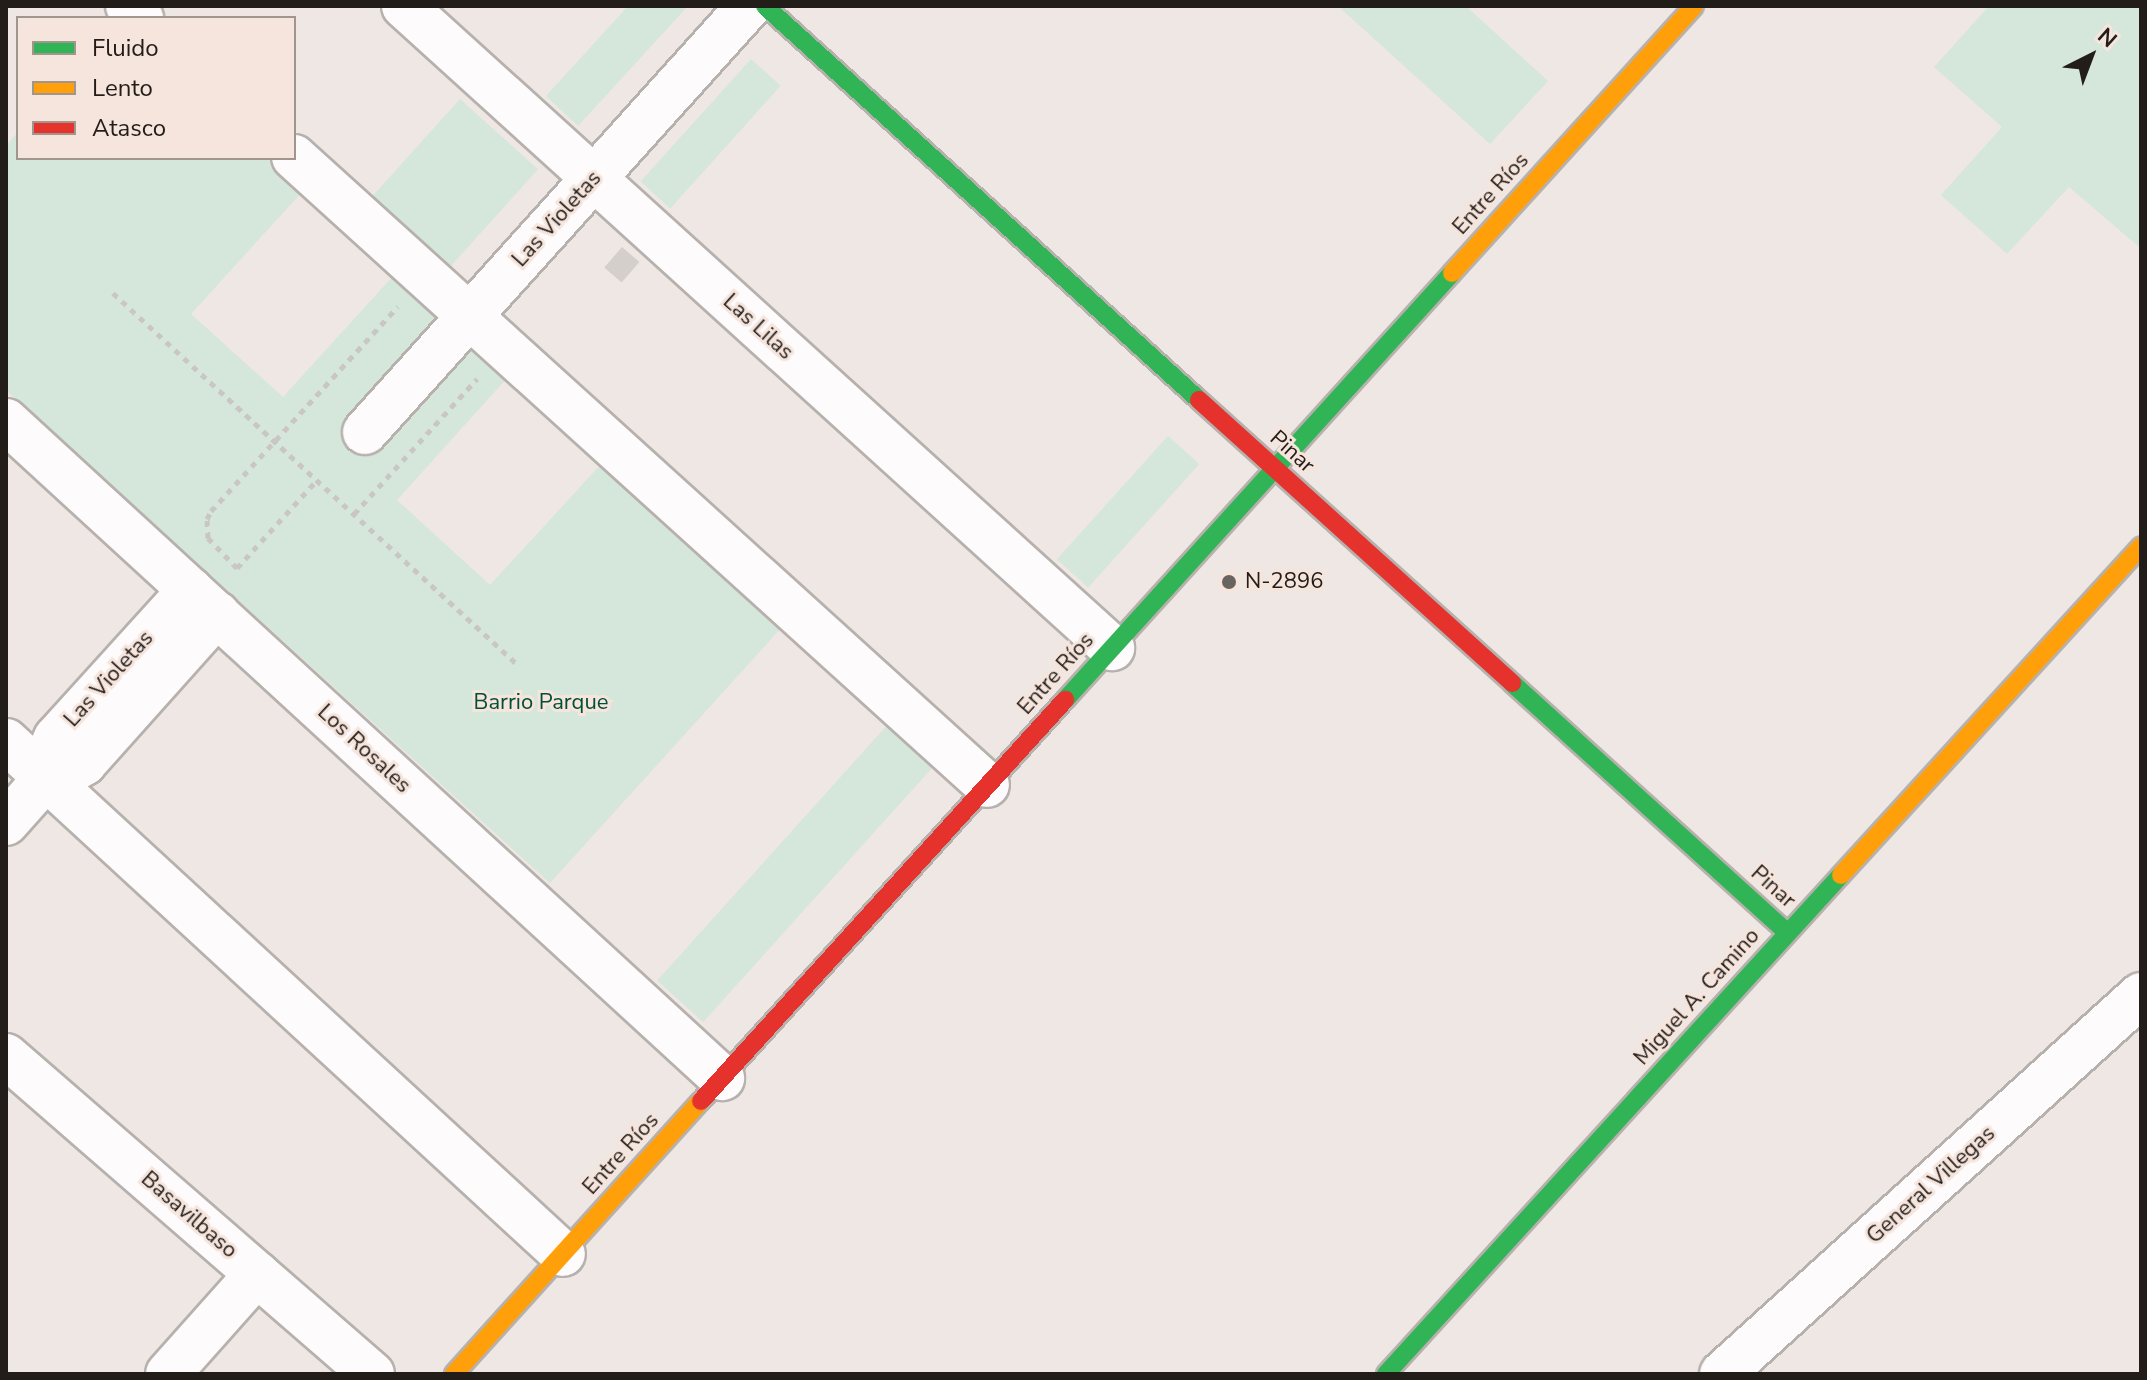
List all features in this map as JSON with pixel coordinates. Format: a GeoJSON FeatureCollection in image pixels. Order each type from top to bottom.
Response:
{"type":"FeatureCollection","features":[{"type":"Feature","properties":{"kind":"street","name":"Las Lilas"},"geometry":{"type":"LineString","coordinates":[[404,6],[1112,648]]}},
{"type":"Feature","properties":{"kind":"street","name":"Las Violetas"},"geometry":{"type":"LineString","coordinates":[[365,432],[749,6]]}},
{"type":"Feature","properties":{"kind":"street","name":"Pinar"},"geometry":{"type":"LineString","coordinates":[[765,6],[1788,933]]}},
{"type":"Feature","properties":{"kind":"street","name":"Entre Ríos"},"geometry":{"type":"LineString","coordinates":[[454,1374],[1694,6]]}},
{"type":"Feature","properties":{"kind":"street"},"geometry":{"type":"LineString","coordinates":[[296,159],[987,785]]}},
{"type":"Feature","properties":{"kind":"street","name":"Los Rosales"},"geometry":{"type":"LineString","coordinates":[[6,421],[722,1078]]}},
{"type":"Feature","properties":{"kind":"street","name":"Miguel A. Camino"},"geometry":{"type":"LineString","coordinates":[[1386,1374],[2141,547]]}},
{"type":"Feature","properties":{"kind":"street","name":"Las Violetas"},"geometry":{"type":"LineString","coordinates":[[6,823],[46,778],[47,758],[56,738],[204,602]]}},
{"type":"Feature","properties":{"kind":"street"},"geometry":{"type":"LineString","coordinates":[[6,741],[563,1254]]}},
{"type":"Feature","properties":{"kind":"street","name":"General Villegas"},"geometry":{"type":"LineString","coordinates":[[1722,1374],[2141,995]]}},
{"type":"Feature","properties":{"kind":"street","name":"Basavilbaso"},"geometry":{"type":"LineString","coordinates":[[6,1056],[372,1374]]}},
{"type":"Feature","properties":{"kind":"street"},"geometry":{"type":"LineString","coordinates":[[168,1374],[257,1274]]}},
{"type":"Feature","properties":{"kind":"path"},"geometry":{"type":"LineString","coordinates":[[237,568],[208,538],[207,519],[425,276]]}},
{"type":"Feature","properties":{"kind":"path"},"geometry":{"type":"LineString","coordinates":[[113,293],[518,665]]}},
{"type":"Feature","properties":{"kind":"path"},"geometry":{"type":"LineString","coordinates":[[354,514],[505,348]]}},
{"type":"Feature","properties":{"kind":"path"},"geometry":{"type":"LineString","coordinates":[[204,602],[317,480]]}},
{"type":"Feature","properties":{"kind":"green space"},"geometry":{"type":"Polygon","coordinates":[[[628,6],[688,6],[578,126],[546,96],[628,6]]]}},
{"type":"Feature","properties":{"kind":"green space"},"geometry":{"type":"Polygon","coordinates":[[[1338,6],[1466,6],[1548,81],[1490,144],[1338,6]]]}},
{"type":"Feature","properties":{"kind":"green space"},"geometry":{"type":"Polygon","coordinates":[[[1989,6],[2141,6],[2141,243],[2138,246],[2069,187],[2007,254],[1941,195],[2002,127],[1934,67],[1989,6]]]}},
{"type":"Feature","properties":{"kind":"green space"},"geometry":{"type":"Polygon","coordinates":[[[751,59],[781,86],[670,208],[641,182],[751,59]]]}},
{"type":"Feature","properties":{"kind":"green space"},"geometry":{"type":"Polygon","coordinates":[[[460,99],[538,169],[450,267],[372,197],[460,99]]]}},
{"type":"Feature","properties":{"kind":"green space","name":"Barrio Parque"},"geometry":{"type":"Polygon","coordinates":[[[16,134],[16,160],[269,160],[303,191],[191,314],[283,397],[395,274],[508,377],[397,500],[490,585],[603,462],[783,626],[550,883],[6,390],[6,146],[16,134]]]}},
{"type":"Feature","properties":{"kind":"green space"},"geometry":{"type":"Polygon","coordinates":[[[1168,436],[1199,464],[1088,587],[1057,559],[1168,436]]]}},
{"type":"Feature","properties":{"kind":"green space"},"geometry":{"type":"Polygon","coordinates":[[[890,722],[936,763],[703,1022],[657,981],[890,722]]]}},
{"type":"Feature","properties":{"kind":"building"},"geometry":{"type":"Polygon","coordinates":[[[622,247],[639,262],[622,282],[604,267],[622,247]]]}},
{"type":"Feature","properties":{"kind":"traffic: fast"},"geometry":{"type":"LineString","coordinates":[[765,6],[1199,400]]}},
{"type":"Feature","properties":{"kind":"traffic: fast"},"geometry":{"type":"LineString","coordinates":[[1065,700],[1452,273]]}},
{"type":"Feature","properties":{"kind":"traffic: fast"},"geometry":{"type":"LineString","coordinates":[[1512,683],[1788,933]]}},
{"type":"Feature","properties":{"kind":"traffic: fast"},"geometry":{"type":"LineString","coordinates":[[1386,1374],[1841,875]]}},
{"type":"Feature","properties":{"kind":"traffic: slow"},"geometry":{"type":"LineString","coordinates":[[1452,273],[1694,6]]}},
{"type":"Feature","properties":{"kind":"traffic: slow"},"geometry":{"type":"LineString","coordinates":[[1841,875],[2141,547]]}},
{"type":"Feature","properties":{"kind":"traffic: slow"},"geometry":{"type":"LineString","coordinates":[[454,1374],[701,1101]]}},
{"type":"Feature","properties":{"kind":"traffic: jam"},"geometry":{"type":"LineString","coordinates":[[1199,400],[1512,683]]}},
{"type":"Feature","properties":{"kind":"traffic: jam"},"geometry":{"type":"LineString","coordinates":[[701,1101],[1065,700]]}},
{"type":"Feature","properties":{"kind":"place","name":"N-2896"},"geometry":{"type":"Point","coordinates":[1229,582]}}]}
